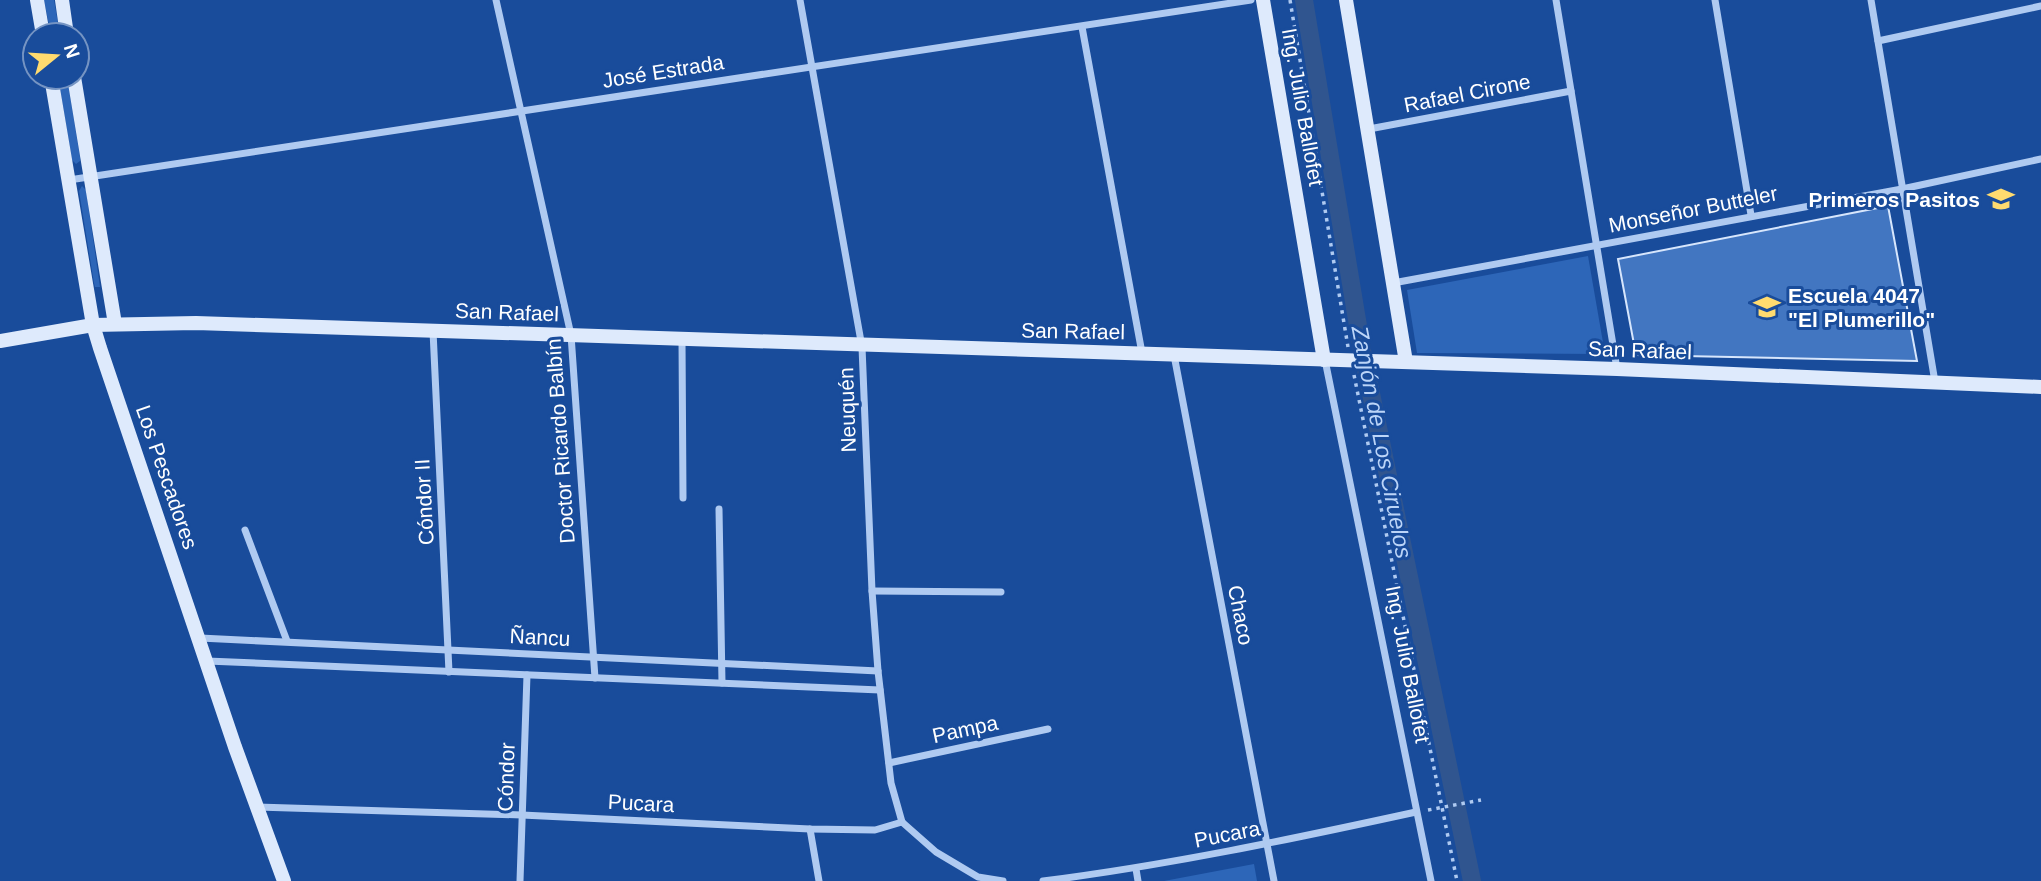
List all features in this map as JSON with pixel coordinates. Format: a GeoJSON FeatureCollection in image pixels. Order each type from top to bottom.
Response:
{"type":"FeatureCollection","features":[{"type":"Feature","properties":{"kind":"street"},"geometry":{"type":"LineString","coordinates":[[37,0],[41,21]]}},
{"type":"Feature","properties":{"kind":"street"},"geometry":{"type":"LineString","coordinates":[[62,0],[65,21]]}},
{"type":"Feature","properties":{"kind":"street","name":"Doctor Ricardo Balbín"},"geometry":{"type":"LineString","coordinates":[[496,0],[571,335],[595,678]]}},
{"type":"Feature","properties":{"kind":"street","name":"Neuquén"},"geometry":{"type":"LineString","coordinates":[[800,0],[862,347],[878,671],[891,783],[902,822]]}},
{"type":"Feature","properties":{"kind":"street","name":"José Estrada"},"geometry":{"type":"LineString","coordinates":[[80,178],[1251,0]]}},
{"type":"Feature","properties":{"kind":"street","name":"Ing. Julio Ballofet"},"geometry":{"type":"LineString","coordinates":[[1264,0],[1431,881]]}},
{"type":"Feature","properties":{"kind":"street"},"geometry":{"type":"LineString","coordinates":[[1346,0],[1406,362]]}},
{"type":"Feature","properties":{"kind":"street"},"geometry":{"type":"LineString","coordinates":[[1556,0],[1617,369]]}},
{"type":"Feature","properties":{"kind":"street"},"geometry":{"type":"LineString","coordinates":[[1715,0],[1751,215]]}},
{"type":"Feature","properties":{"kind":"street"},"geometry":{"type":"LineString","coordinates":[[1871,0],[1935,383]]}},
{"type":"Feature","properties":{"kind":"street"},"geometry":{"type":"LineString","coordinates":[[1878,41],[2041,6]]}},
{"type":"Feature","properties":{"kind":"street"},"geometry":{"type":"LineString","coordinates":[[1082,27],[1142,354]]}},
{"type":"Feature","properties":{"kind":"street","name":"Los Pescadores"},"geometry":{"type":"LineString","coordinates":[[55,91],[80,178],[104,324]]}},
{"type":"Feature","properties":{"kind":"street","name":"Los Pescadores"},"geometry":{"type":"LineString","coordinates":[[75,91],[80,178],[104,324],[207,661],[284,881]]}},
{"type":"Feature","properties":{"kind":"street","name":"Rafael Cirone"},"geometry":{"type":"LineString","coordinates":[[1369,129],[1571,91]]}},
{"type":"Feature","properties":{"kind":"street","name":"Monseñor Butteler"},"geometry":{"type":"LineString","coordinates":[[1392,283],[1902,188],[2041,159]]}},
{"type":"Feature","properties":{"kind":"street","name":"San Rafael"},"geometry":{"type":"LineString","coordinates":[[0,341],[104,324],[197,323],[862,347],[1617,369],[2041,387]]}},
{"type":"Feature","properties":{"kind":"street","name":"Cóndor II"},"geometry":{"type":"LineString","coordinates":[[433,331],[449,671]]}},
{"type":"Feature","properties":{"kind":"street"},"geometry":{"type":"LineString","coordinates":[[682,340],[683,498]]}},
{"type":"Feature","properties":{"kind":"street","name":"Chaco"},"geometry":{"type":"LineString","coordinates":[[1174,355],[1274,881]]}},
{"type":"Feature","properties":{"kind":"street"},"geometry":{"type":"LineString","coordinates":[[719,509],[722,683]]}},
{"type":"Feature","properties":{"kind":"street"},"geometry":{"type":"LineString","coordinates":[[245,530],[287,641]]}},
{"type":"Feature","properties":{"kind":"street"},"geometry":{"type":"LineString","coordinates":[[872,591],[1001,592]]}},
{"type":"Feature","properties":{"kind":"street","name":"Ñancu"},"geometry":{"type":"LineString","coordinates":[[200,638],[878,671]]}},
{"type":"Feature","properties":{"kind":"street","name":"Ñancu"},"geometry":{"type":"LineString","coordinates":[[207,661],[880,690]]}},
{"type":"Feature","properties":{"kind":"street","name":"Cóndor"},"geometry":{"type":"LineString","coordinates":[[520,881],[527,675]]}},
{"type":"Feature","properties":{"kind":"street","name":"Pampa"},"geometry":{"type":"LineString","coordinates":[[889,763],[1048,729]]}},
{"type":"Feature","properties":{"kind":"street","name":"Pucara"},"geometry":{"type":"LineString","coordinates":[[257,807],[522,815],[810,829],[875,830],[902,822]]}},
{"type":"Feature","properties":{"kind":"street","name":"Pucara"},"geometry":{"type":"LineString","coordinates":[[1043,881],[1136,869],[1266,845],[1416,812]]}},
{"type":"Feature","properties":{"kind":"street"},"geometry":{"type":"LineString","coordinates":[[902,822],[936,852],[979,879],[1003,881]]}},
{"type":"Feature","properties":{"kind":"street"},"geometry":{"type":"LineString","coordinates":[[810,829],[819,881]]}},
{"type":"Feature","properties":{"kind":"street"},"geometry":{"type":"LineString","coordinates":[[1136,869],[1138,881]]}},
{"type":"Feature","properties":{"kind":"path"},"geometry":{"type":"LineString","coordinates":[[1290,0],[1348,347]]}},
{"type":"Feature","properties":{"kind":"path"},"geometry":{"type":"LineString","coordinates":[[1354,374],[1457,881]]}},
{"type":"Feature","properties":{"kind":"path"},"geometry":{"type":"LineString","coordinates":[[1443,807],[1481,800]]}},
{"type":"Feature","properties":{"kind":"shaded area"},"geometry":{"type":"Polygon","coordinates":[[[44,0],[54,0],[58,21],[48,21],[44,0]]]}},
{"type":"Feature","properties":{"kind":"shaded area"},"geometry":{"type":"Polygon","coordinates":[[[60,91],[69,91],[80,157],[76,164],[72,160],[60,91]]]}},
{"type":"Feature","properties":{"kind":"shaded area"},"geometry":{"type":"Polygon","coordinates":[[[82,186],[86,190],[100,287],[95,287],[94,283],[79,191],[82,186]]]}},
{"type":"Feature","properties":{"kind":"shaded area"},"geometry":{"type":"Polygon","coordinates":[[[1588,256],[1605,354],[1417,353],[1407,290],[1588,256]]]}},
{"type":"Feature","properties":{"kind":"shaded area"},"geometry":{"type":"Polygon","coordinates":[[[1254,864],[1257,881],[1164,881],[1254,864]]]}},
{"type":"Feature","properties":{"kind":"building","name":"Escuela 4047 \"El Plumerillo\""},"geometry":{"type":"Polygon","coordinates":[[[1888,206],[1917,361],[1636,355],[1618,259],[1888,206]]]}},
{"type":"Feature","properties":{"kind":"waterway","name":"Zanjón de Los Ciruelos"},"geometry":{"type":"LineString","coordinates":[[1304,0],[1362,350],[1472,881]]}},
{"type":"Feature","properties":{"kind":"place","name":"Primeros Pasitos"},"geometry":{"type":"Point","coordinates":[2001,199]}},
{"type":"Feature","properties":{"kind":"place","name":"Escuela 4047 \"El Plumerillo\""},"geometry":{"type":"Point","coordinates":[1767,307]}}]}
